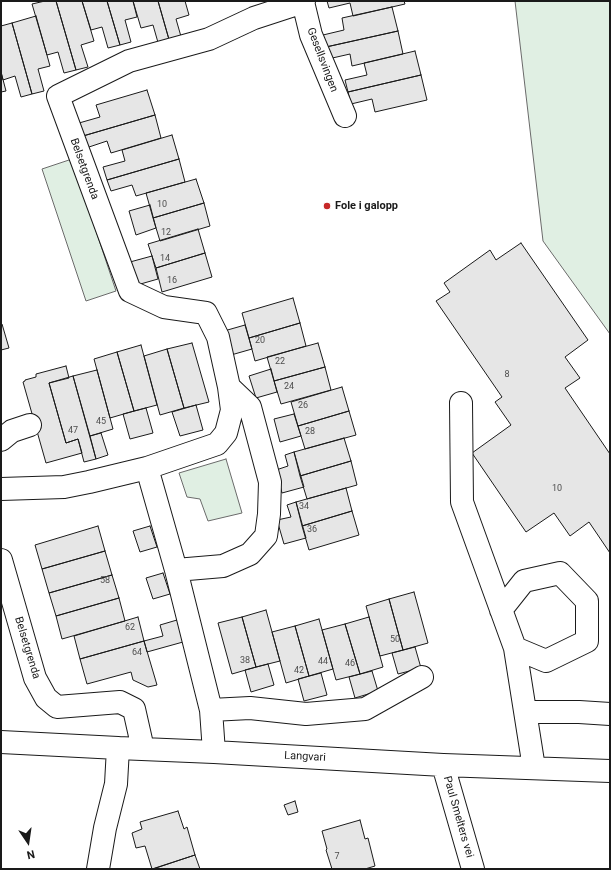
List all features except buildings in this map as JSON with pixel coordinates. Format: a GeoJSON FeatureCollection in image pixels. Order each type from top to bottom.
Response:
{"type":"FeatureCollection","features":[{"type":"Feature","properties":{"kind":"street","name":"Gesellsvingen"},"geometry":{"type":"LineString","coordinates":[[254,18],[303,2],[311,35],[345,116]]}},
{"type":"Feature","properties":{"kind":"street","name":"Belsetgrenda"},"geometry":{"type":"LineString","coordinates":[[1,489],[64,487],[147,468],[217,444],[226,433],[232,410],[229,387],[218,337],[206,313],[164,307],[130,291],[58,96],[129,61],[209,39],[254,18]]}},
{"type":"Feature","properties":{"kind":"street"},"geometry":{"type":"LineString","coordinates":[[176,570],[223,566],[250,554],[266,536],[269,514],[270,482],[250,407],[229,387]]}},
{"type":"Feature","properties":{"kind":"street"},"geometry":{"type":"LineString","coordinates":[[461,403],[462,502],[515,648],[534,768]]}},
{"type":"Feature","properties":{"kind":"street"},"geometry":{"type":"LineString","coordinates":[[1,440],[12,431],[30,424]]}},
{"type":"Feature","properties":{"kind":"street"},"geometry":{"type":"LineString","coordinates":[[147,468],[176,570],[211,710],[214,752]]}},
{"type":"Feature","properties":{"kind":"street","name":"Belsetgrenda"},"geometry":{"type":"LineString","coordinates":[[1,560],[35,678],[46,698],[57,707],[120,702],[134,709],[143,749]]}},
{"type":"Feature","properties":{"kind":"street"},"geometry":{"type":"LineString","coordinates":[[501,610],[524,581],[560,573],[587,601],[587,641],[546,661],[515,648]]}},
{"type":"Feature","properties":{"kind":"street"},"geometry":{"type":"LineString","coordinates":[[211,710],[250,708],[306,714],[365,709],[422,677]]}},
{"type":"Feature","properties":{"kind":"street"},"geometry":{"type":"LineString","coordinates":[[526,712],[579,712],[610,714]]}},
{"type":"Feature","properties":{"kind":"street","name":"Langvari"},"geometry":{"type":"LineString","coordinates":[[1,742],[443,765],[610,771]]}},
{"type":"Feature","properties":{"kind":"street"},"geometry":{"type":"LineString","coordinates":[[98,869],[105,828],[116,784],[118,748]]}},
{"type":"Feature","properties":{"kind":"street","name":"Paul Smelters vei"},"geometry":{"type":"LineString","coordinates":[[443,765],[473,869]]}},
{"type":"Feature","properties":{"kind":"green space"},"geometry":{"type":"Polygon","coordinates":[[[515,1],[610,1],[610,334],[543,241],[515,1]]]}},
{"type":"Feature","properties":{"kind":"green space"},"geometry":{"type":"Polygon","coordinates":[[[72,159],[116,291],[86,301],[42,169],[72,159]]]}},
{"type":"Feature","properties":{"kind":"green space"},"geometry":{"type":"Polygon","coordinates":[[[226,459],[242,513],[208,521],[200,499],[187,497],[179,473],[226,459]]]}},
{"type":"Feature","properties":{"kind":"place","name":"Fole i galopp"},"geometry":{"type":"Point","coordinates":[327,206]}}]}
